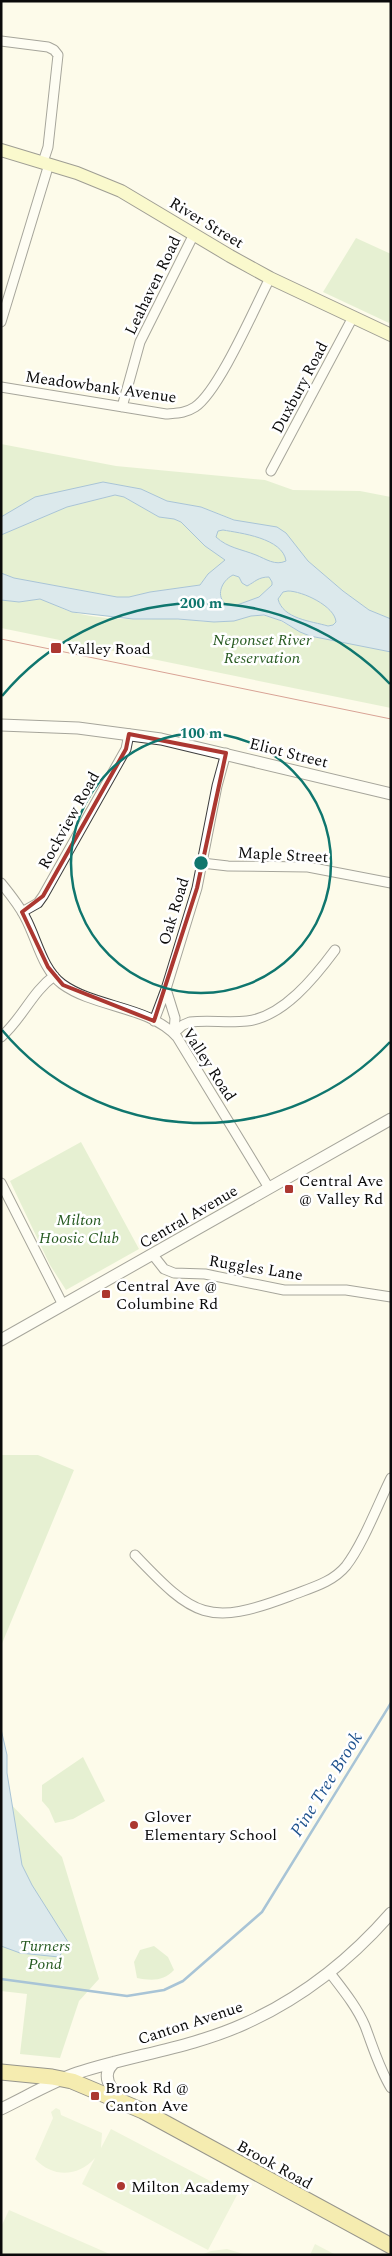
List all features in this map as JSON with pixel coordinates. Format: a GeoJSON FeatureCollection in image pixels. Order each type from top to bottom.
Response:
{"type":"FeatureCollection","features":[{"type":"Feature","properties":{"kind":"main road","name":"River Street"},"geometry":{"type":"LineString","coordinates":[[1,150],[88,177],[126,193],[270,278],[391,335]]}},
{"type":"Feature","properties":{"kind":"main road","name":"Brook Road"},"geometry":{"type":"LineString","coordinates":[[1,2062],[53,2068],[77,2073],[111,2088],[143,2110]]}},
{"type":"Feature","properties":{"kind":"main road","name":"Brook Road"},"geometry":{"type":"LineString","coordinates":[[1,2072],[62,2079],[90,2087],[143,2110],[391,2246]]}},
{"type":"Feature","properties":{"kind":"street"},"geometry":{"type":"LineString","coordinates":[[1,41],[48,47],[58,55],[46,163],[5,299],[1,322]]}},
{"type":"Feature","properties":{"kind":"street","name":"Leahaven Road"},"geometry":{"type":"LineString","coordinates":[[122,407],[140,342],[194,234]]}},
{"type":"Feature","properties":{"kind":"street","name":"Meadowbank Avenue"},"geometry":{"type":"LineString","coordinates":[[1,387],[166,414],[185,413],[206,398],[270,278]]}},
{"type":"Feature","properties":{"kind":"street","name":"Duxbury Road"},"geometry":{"type":"LineString","coordinates":[[271,471],[353,317]]}},
{"type":"Feature","properties":{"kind":"street","name":"Eliot Street"},"geometry":{"type":"LineString","coordinates":[[1,725],[65,727],[129,734],[181,743],[391,794]]}},
{"type":"Feature","properties":{"kind":"street","name":"Rockview Road"},"geometry":{"type":"LineString","coordinates":[[22,912],[38,904],[43,896],[126,749],[129,734]]}},
{"type":"Feature","properties":{"kind":"street","name":"Oak Road"},"geometry":{"type":"LineString","coordinates":[[154,1021],[166,989],[202,863],[217,786],[226,753]]}},
{"type":"Feature","properties":{"kind":"street","name":"Maple Street"},"geometry":{"type":"LineString","coordinates":[[202,863],[228,866],[316,868],[391,882]]}},
{"type":"Feature","properties":{"kind":"street","name":"Valley Road"},"geometry":{"type":"LineString","coordinates":[[1,882],[22,912],[54,976],[63,985],[74,991],[154,1021],[174,1034],[269,1188]]}},
{"type":"Feature","properties":{"kind":"street"},"geometry":{"type":"LineString","coordinates":[[174,1034],[183,1025],[190,1022],[247,1021],[267,1014],[303,988],[335,950]]}},
{"type":"Feature","properties":{"kind":"street"},"geometry":{"type":"LineString","coordinates":[[1,1037],[10,1029],[40,988],[54,976]]}},
{"type":"Feature","properties":{"kind":"street"},"geometry":{"type":"LineString","coordinates":[[166,989],[175,1018],[174,1034]]}},
{"type":"Feature","properties":{"kind":"street"},"geometry":{"type":"LineString","coordinates":[[1,1022],[10,1029]]}},
{"type":"Feature","properties":{"kind":"street","name":"Central Avenue"},"geometry":{"type":"LineString","coordinates":[[1,1340],[391,1119]]}},
{"type":"Feature","properties":{"kind":"street"},"geometry":{"type":"LineString","coordinates":[[1,1183],[63,1305]]}},
{"type":"Feature","properties":{"kind":"street","name":"Ruggles Lane"},"geometry":{"type":"LineString","coordinates":[[153,1255],[164,1269],[174,1273],[205,1274],[284,1290],[346,1290],[391,1298]]}},
{"type":"Feature","properties":{"kind":"street"},"geometry":{"type":"LineString","coordinates":[[136,1556],[176,1596],[195,1608],[223,1614],[256,1609],[321,1584],[341,1571],[354,1553],[391,1478]]}},
{"type":"Feature","properties":{"kind":"street","name":"Canton Avenue"},"geometry":{"type":"LineString","coordinates":[[1,2109],[77,2073],[195,2041],[243,2025],[330,1973],[367,1940],[391,1913]]}},
{"type":"Feature","properties":{"kind":"street"},"geometry":{"type":"LineString","coordinates":[[330,1973],[361,2018],[377,2061],[391,2088]]}},
{"type":"Feature","properties":{"kind":"street"},"geometry":{"type":"LineString","coordinates":[[111,2088],[107,2080],[107,2072],[115,2062]]}},
{"type":"Feature","properties":{"kind":"highlighted area"},"geometry":{"type":"Polygon","coordinates":[[[129,734],[226,753],[197,888],[154,1021],[63,985],[48,967],[22,912],[43,896],[126,749],[129,734]]]}},
{"type":"Feature","properties":{"kind":"green space"},"geometry":{"type":"Polygon","coordinates":[[[356,238],[391,254],[391,319],[389,323],[323,292],[356,238]]]}},
{"type":"Feature","properties":{"kind":"green space"},"geometry":{"type":"Polygon","coordinates":[[[1,444],[116,466],[265,480],[293,490],[360,491],[391,497],[391,619],[369,610],[343,591],[308,561],[293,542],[201,507],[167,501],[141,489],[103,482],[1,517],[1,444]]]}},
{"type":"Feature","properties":{"kind":"green space","name":"Neponset River Reservation"},"geometry":{"type":"Polygon","coordinates":[[[115,495],[124,497],[159,517],[181,522],[205,546],[226,560],[208,574],[200,585],[129,597],[117,597],[14,578],[1,573],[1,535],[67,507],[115,495]]]}},
{"type":"Feature","properties":{"kind":"green space"},"geometry":{"type":"Polygon","coordinates":[[[223,530],[250,535],[270,542],[278,547],[286,561],[271,562],[239,551],[216,537],[218,531],[223,530]]]}},
{"type":"Feature","properties":{"kind":"green space","name":"Neponset River Reservation"},"geometry":{"type":"Polygon","coordinates":[[[233,575],[239,577],[242,583],[250,585],[258,578],[269,577],[272,585],[259,597],[237,605],[227,605],[221,598],[221,589],[225,581],[233,575]]]}},
{"type":"Feature","properties":{"kind":"green space","name":"Neponset River Reservation"},"geometry":{"type":"Polygon","coordinates":[[[288,591],[317,600],[330,610],[336,622],[328,626],[306,621],[292,615],[281,606],[278,599],[283,592],[288,591]]]}},
{"type":"Feature","properties":{"kind":"green space","name":"Neponset River Reservation"},"geometry":{"type":"Polygon","coordinates":[[[40,599],[72,612],[110,618],[180,619],[220,622],[259,615],[277,619],[310,636],[391,652],[391,708],[1,628],[1,600],[19,602],[40,599]]]}},
{"type":"Feature","properties":{"kind":"green space","name":"Milton Hoosic Club"},"geometry":{"type":"Polygon","coordinates":[[[81,1142],[139,1249],[66,1290],[50,1265],[10,1181],[81,1142]]]}},
{"type":"Feature","properties":{"kind":"green space"},"geometry":{"type":"Polygon","coordinates":[[[1,1455],[38,1455],[74,1470],[1,1646],[1,1455]]]}},
{"type":"Feature","properties":{"kind":"green space"},"geometry":{"type":"Polygon","coordinates":[[[83,1757],[105,1801],[73,1819],[55,1823],[49,1809],[42,1801],[42,1785],[83,1757]]]}},
{"type":"Feature","properties":{"kind":"green space","name":"Turners Pond"},"geometry":{"type":"Polygon","coordinates":[[[1,1794],[62,1857],[99,1979],[79,2001],[60,2058],[20,2054],[27,1994],[1,1991],[1,1794]]]}},
{"type":"Feature","properties":{"kind":"green space"},"geometry":{"type":"Polygon","coordinates":[[[154,1946],[168,1957],[174,1970],[162,1978],[148,1980],[137,1978],[134,1962],[140,1950],[154,1946]]]}},
{"type":"Feature","properties":{"kind":"green space"},"geometry":{"type":"Polygon","coordinates":[[[56,2108],[60,2110],[61,2115],[102,2133],[101,2148],[111,2129],[237,2195],[208,2250],[82,2184],[95,2158],[81,2169],[65,2173],[50,2170],[35,2159],[53,2118],[51,2112],[56,2108]]]}},
{"type":"Feature","properties":{"kind":"green space"},"geometry":{"type":"Polygon","coordinates":[[[9,2210],[112,2255],[1,2255],[1,2227],[9,2210]]]}},
{"type":"Feature","properties":{"kind":"green space"},"geometry":{"type":"Polygon","coordinates":[[[315,2244],[336,2255],[310,2255],[315,2244]]]}},
{"type":"Feature","properties":{"kind":"green space"},"geometry":{"type":"Polygon","coordinates":[[[227,2249],[247,2255],[201,2255],[211,2251],[227,2249]]]}},
{"type":"Feature","properties":{"kind":"water"},"geometry":{"type":"Polygon","coordinates":[[[103,482],[141,489],[167,501],[201,507],[234,520],[277,527],[286,533],[308,561],[343,591],[369,610],[391,619],[391,652],[310,636],[282,621],[264,615],[251,616],[234,621],[214,622],[178,619],[133,619],[72,612],[40,599],[19,602],[1,600],[1,573],[14,578],[117,597],[129,597],[200,585],[208,574],[225,560],[205,546],[181,522],[159,517],[124,497],[115,495],[67,507],[1,535],[1,517],[35,497],[103,482]],[[223,530],[218,531],[216,537],[225,544],[278,563],[286,561],[283,553],[269,542],[250,535],[223,530]],[[233,575],[225,581],[220,594],[223,602],[227,605],[237,605],[259,597],[272,585],[269,577],[259,579],[247,586],[242,583],[239,577],[233,575]],[[283,592],[278,599],[281,606],[292,615],[306,621],[328,626],[336,622],[330,610],[317,600],[294,592],[283,592]]]}},
{"type":"Feature","properties":{"kind":"water"},"geometry":{"type":"Polygon","coordinates":[[[1,1729],[7,1755],[7,1773],[22,1865],[32,1885],[68,1942],[59,1957],[20,1953],[1,1946],[1,1729]]]}},
{"type":"Feature","properties":{"kind":"waterway","name":"Pine Tree Brook"},"geometry":{"type":"LineString","coordinates":[[1,1979],[127,1996],[164,1990],[183,1981],[262,1912],[391,1703]]}},
{"type":"Feature","properties":{"kind":"tram line"},"geometry":{"type":"LineString","coordinates":[[1,639],[391,719]]}},
{"type":"Feature","properties":{"kind":"place","name":"Valley Road"},"geometry":{"type":"Point","coordinates":[56,648]}},
{"type":"Feature","properties":{"kind":"place","name":"Central Ave @ Valley Rd"},"geometry":{"type":"Point","coordinates":[289,1189]}},
{"type":"Feature","properties":{"kind":"place","name":"Central Ave @ Columbine Rd"},"geometry":{"type":"Point","coordinates":[106,1294]}},
{"type":"Feature","properties":{"kind":"place","name":"Glover Elementary School"},"geometry":{"type":"Point","coordinates":[134,1825]}},
{"type":"Feature","properties":{"kind":"place","name":"Brook Rd @ Canton Ave"},"geometry":{"type":"Point","coordinates":[95,2096]}},
{"type":"Feature","properties":{"kind":"place","name":"Milton Academy"},"geometry":{"type":"Point","coordinates":[121,2186]}}]}
